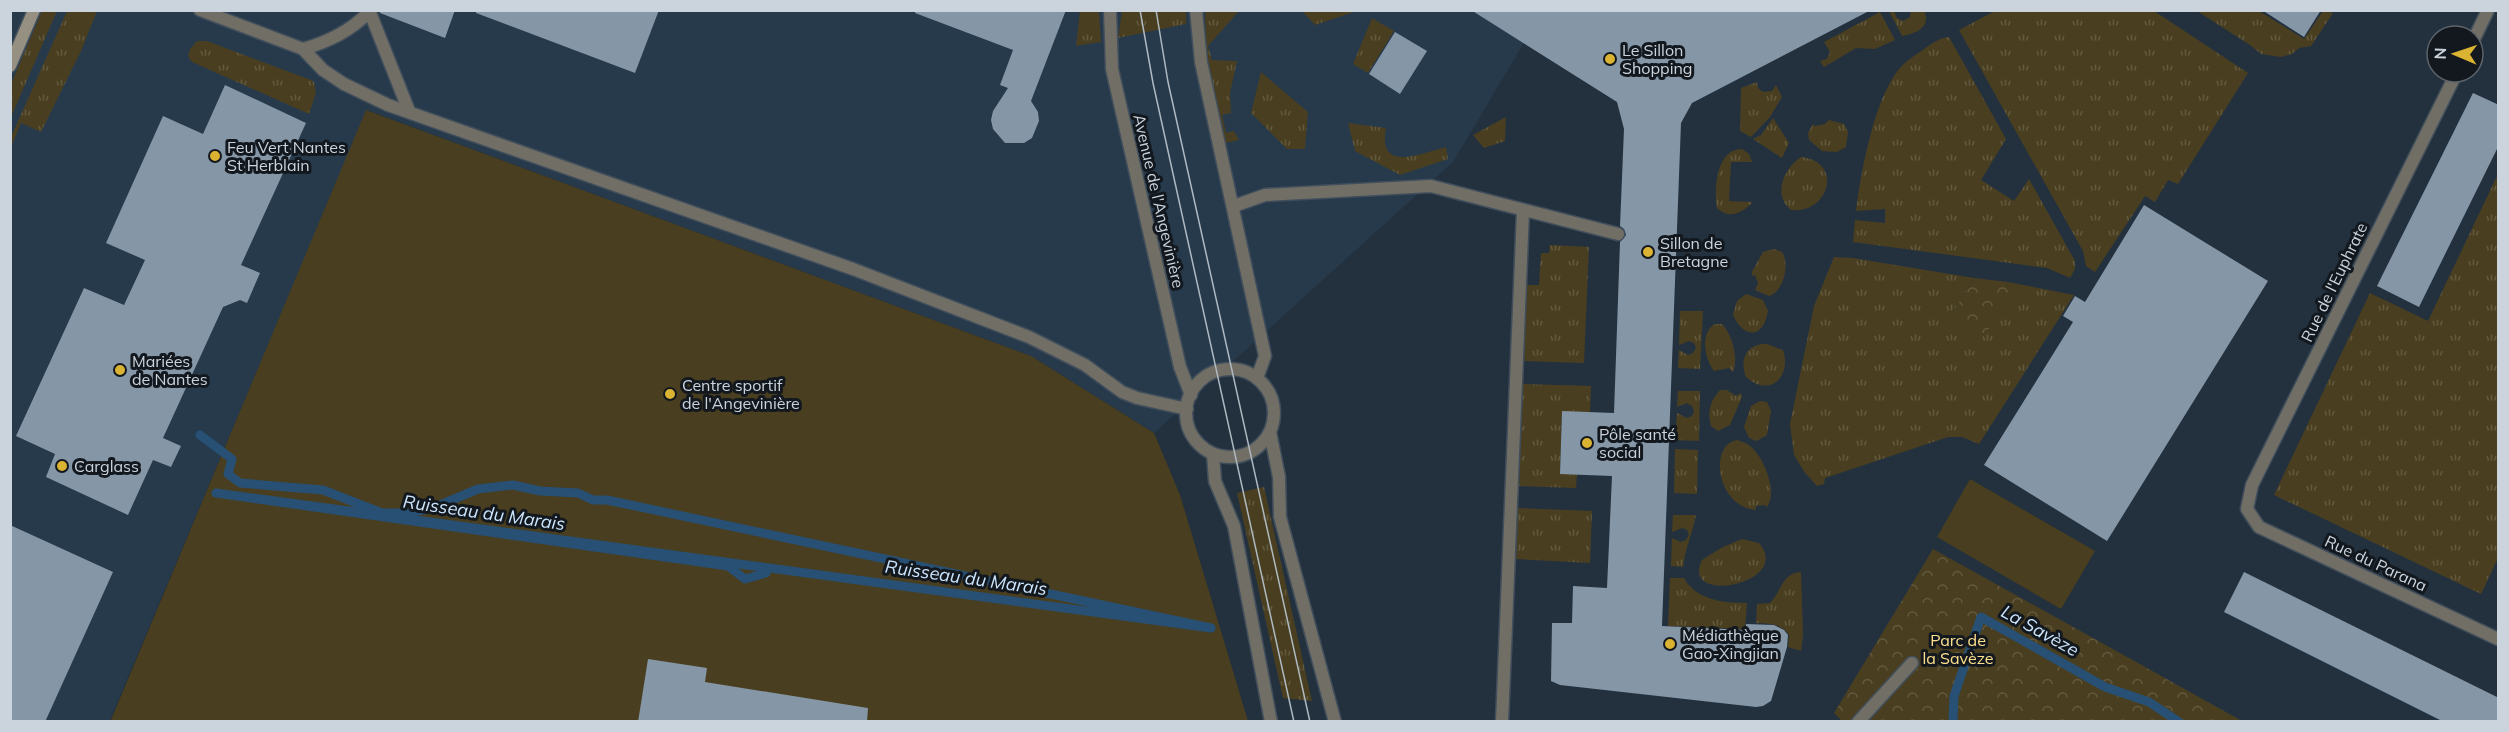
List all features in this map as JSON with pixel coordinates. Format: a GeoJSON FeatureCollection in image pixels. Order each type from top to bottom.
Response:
{"type":"FeatureCollection","features":[{"type":"Feature","properties":{"kind":"main road"},"geometry":{"type":"LineString","coordinates":[[10,66],[34,10]]}},
{"type":"Feature","properties":{"kind":"street"},"geometry":{"type":"LineString","coordinates":[[200,10],[303,49],[323,70],[344,84],[388,105],[853,269],[1029,337],[1085,365],[1130,395],[1187,409]]}},
{"type":"Feature","properties":{"kind":"street","name":"Avenue de l'Angevinière"},"geometry":{"type":"LineString","coordinates":[[1110,10],[1112,69],[1180,367],[1191,396]]}},
{"type":"Feature","properties":{"kind":"street"},"geometry":{"type":"LineString","coordinates":[[1196,10],[1201,62],[1265,356],[1257,378]]}},
{"type":"Feature","properties":{"kind":"street"},"geometry":{"type":"LineString","coordinates":[[2481,24],[2488,10]]}},
{"type":"Feature","properties":{"kind":"street"},"geometry":{"type":"LineString","coordinates":[[303,49],[331,39],[358,24],[369,12],[409,111]]}},
{"type":"Feature","properties":{"kind":"street","name":"Rue de l'Euphrate"},"geometry":{"type":"LineString","coordinates":[[2247,509],[2252,485],[2451,84]]}},
{"type":"Feature","properties":{"kind":"street"},"geometry":{"type":"LineString","coordinates":[[1234,206],[1265,195],[1431,186],[1618,234]]}},
{"type":"Feature","properties":{"kind":"street"},"geometry":{"type":"LineString","coordinates":[[1502,722],[1523,211]]}},
{"type":"Feature","properties":{"kind":"street"},"geometry":{"type":"LineString","coordinates":[[1237,370],[1257,378],[1264,385],[1272,401],[1274,420],[1270,432],[1261,445],[1250,453],[1235,457],[1213,454],[1199,444],[1188,425],[1187,409],[1191,396],[1200,382],[1217,372],[1237,370]]}},
{"type":"Feature","properties":{"kind":"street"},"geometry":{"type":"LineString","coordinates":[[1270,432],[1279,477],[1280,518],[1335,722]]}},
{"type":"Feature","properties":{"kind":"street"},"geometry":{"type":"LineString","coordinates":[[1213,454],[1215,481],[1234,526],[1271,722]]}},
{"type":"Feature","properties":{"kind":"street","name":"Rue du Parana"},"geometry":{"type":"LineString","coordinates":[[2247,509],[2259,527],[2499,639]]}},
{"type":"Feature","properties":{"kind":"street"},"geometry":{"type":"LineString","coordinates":[[1858,722],[1912,663]]}},
{"type":"Feature","properties":{"kind":"shaded area"},"geometry":{"type":"Polygon","coordinates":[[[10,11],[1543,11],[1453,162],[1154,433],[1031,356],[367,110],[109,722],[11,721],[10,11]]]}},
{"type":"Feature","properties":{"kind":"green space"},"geometry":{"type":"Polygon","coordinates":[[[1080,10],[1099,11],[1101,42],[1076,46],[1080,10]]]}},
{"type":"Feature","properties":{"kind":"green space"},"geometry":{"type":"Polygon","coordinates":[[[1351,10],[1354,12],[1315,25],[1302,11],[1351,10]]]}},
{"type":"Feature","properties":{"kind":"green space"},"geometry":{"type":"Polygon","coordinates":[[[42,11],[57,11],[11,117],[11,84],[42,11]]]}},
{"type":"Feature","properties":{"kind":"green space"},"geometry":{"type":"Polygon","coordinates":[[[67,11],[97,11],[81,51],[41,132],[21,123],[11,147],[11,137],[67,11]]]}},
{"type":"Feature","properties":{"kind":"green space"},"geometry":{"type":"Polygon","coordinates":[[[1122,11],[1186,11],[1186,24],[1118,38],[1122,11]]]}},
{"type":"Feature","properties":{"kind":"green space"},"geometry":{"type":"Polygon","coordinates":[[[1205,11],[1239,11],[1208,46],[1212,60],[1237,61],[1230,93],[1231,113],[1222,115],[1226,133],[1234,131],[1239,140],[1225,143],[1207,61],[1205,11]]]}},
{"type":"Feature","properties":{"kind":"green space"},"geometry":{"type":"Polygon","coordinates":[[[1889,11],[1894,11],[1897,18],[1903,21],[1910,17],[1911,11],[1924,11],[1926,21],[1921,29],[1902,36],[1889,11]]]}},
{"type":"Feature","properties":{"kind":"green space"},"geometry":{"type":"Polygon","coordinates":[[[1995,11],[2154,11],[2248,73],[2178,184],[2168,180],[2155,202],[2145,196],[2095,272],[2086,266],[2083,251],[1959,30],[1995,11]]]}},
{"type":"Feature","properties":{"kind":"green space"},"geometry":{"type":"Polygon","coordinates":[[[2197,11],[2259,11],[2304,39],[2323,11],[2333,13],[2311,46],[2299,48],[2292,54],[2281,57],[2261,54],[2197,11]]]}},
{"type":"Feature","properties":{"kind":"green space"},"geometry":{"type":"Polygon","coordinates":[[[1880,12],[1895,40],[1875,49],[1856,48],[1824,67],[1820,61],[1827,59],[1830,52],[1824,42],[1880,12]]]}},
{"type":"Feature","properties":{"kind":"green space"},"geometry":{"type":"Polygon","coordinates":[[[1372,18],[1394,31],[1368,73],[1353,64],[1372,18]]]}},
{"type":"Feature","properties":{"kind":"green space"},"geometry":{"type":"Polygon","coordinates":[[[1949,37],[2006,139],[1981,180],[2014,201],[2029,179],[2075,261],[2075,269],[2070,278],[2047,268],[1853,242],[1855,220],[1885,223],[1885,209],[1856,211],[1869,139],[1888,87],[1899,69],[1909,60],[1935,42],[1949,37]]]}},
{"type":"Feature","properties":{"kind":"green space"},"geometry":{"type":"Polygon","coordinates":[[[197,41],[207,41],[311,80],[314,82],[316,93],[309,114],[192,62],[188,56],[190,49],[197,41]]]}},
{"type":"Feature","properties":{"kind":"green space"},"geometry":{"type":"Polygon","coordinates":[[[1261,72],[1308,112],[1305,149],[1287,149],[1251,113],[1261,72]]]}},
{"type":"Feature","properties":{"kind":"green space"},"geometry":{"type":"Polygon","coordinates":[[[1757,82],[1758,88],[1763,92],[1772,91],[1776,85],[1782,97],[1770,117],[1751,137],[1740,131],[1741,88],[1757,82]]]}},
{"type":"Feature","properties":{"kind":"green space","name":"Centre sportif de l'Angevinière"},"geometry":{"type":"Polygon","coordinates":[[[366,110],[1031,356],[1154,433],[1180,495],[1248,721],[110,722],[366,110]]]}},
{"type":"Feature","properties":{"kind":"green space"},"geometry":{"type":"Polygon","coordinates":[[[1506,117],[1505,141],[1484,148],[1473,135],[1506,117]]]}},
{"type":"Feature","properties":{"kind":"green space"},"geometry":{"type":"Polygon","coordinates":[[[1773,118],[1789,143],[1782,158],[1753,139],[1761,135],[1773,118]]]}},
{"type":"Feature","properties":{"kind":"green space"},"geometry":{"type":"Polygon","coordinates":[[[1829,120],[1844,124],[1848,132],[1846,147],[1837,152],[1822,151],[1809,140],[1808,133],[1813,124],[1815,126],[1825,124],[1829,120]]]}},
{"type":"Feature","properties":{"kind":"green space"},"geometry":{"type":"Polygon","coordinates":[[[1348,123],[1386,128],[1385,143],[1388,152],[1395,156],[1415,156],[1446,147],[1448,159],[1400,175],[1355,151],[1348,123]]]}},
{"type":"Feature","properties":{"kind":"green space"},"geometry":{"type":"Polygon","coordinates":[[[1742,149],[1749,154],[1752,162],[1731,162],[1729,201],[1753,202],[1740,212],[1726,214],[1717,208],[1716,191],[1719,171],[1727,156],[1733,151],[1742,149]]]}},
{"type":"Feature","properties":{"kind":"green space"},"geometry":{"type":"Polygon","coordinates":[[[1801,157],[1814,161],[1823,168],[1827,177],[1826,187],[1815,204],[1804,209],[1791,210],[1782,197],[1782,182],[1790,168],[1801,157]]]}},
{"type":"Feature","properties":{"kind":"green space"},"geometry":{"type":"Polygon","coordinates":[[[2498,174],[2498,558],[2481,594],[2274,495],[2370,293],[2428,321],[2498,174]]]}},
{"type":"Feature","properties":{"kind":"green space"},"geometry":{"type":"Polygon","coordinates":[[[1550,245],[1589,247],[1584,363],[1524,361],[1527,285],[1539,285],[1541,253],[1549,253],[1550,245]]]}},
{"type":"Feature","properties":{"kind":"green space"},"geometry":{"type":"Polygon","coordinates":[[[1774,249],[1782,252],[1785,270],[1782,283],[1769,296],[1755,290],[1758,283],[1755,275],[1752,276],[1752,272],[1763,252],[1774,249]]]}},
{"type":"Feature","properties":{"kind":"green space"},"geometry":{"type":"Polygon","coordinates":[[[1834,257],[1853,258],[1974,278],[1949,318],[2015,294],[2006,287],[2008,282],[2074,295],[1979,444],[1962,437],[1948,437],[1825,478],[1824,484],[1817,486],[1805,473],[1794,455],[1790,424],[1814,306],[1834,257]]]}},
{"type":"Feature","properties":{"kind":"green space"},"geometry":{"type":"Polygon","coordinates":[[[1974,278],[2008,282],[2006,287],[2015,293],[1982,338],[1949,318],[1974,278]]]}},
{"type":"Feature","properties":{"kind":"green space"},"geometry":{"type":"Polygon","coordinates":[[[1746,294],[1763,300],[1768,311],[1764,324],[1756,332],[1742,328],[1733,314],[1737,301],[1746,294]]]}},
{"type":"Feature","properties":{"kind":"green space"},"geometry":{"type":"Polygon","coordinates":[[[1680,311],[1703,311],[1700,369],[1678,368],[1679,350],[1688,355],[1696,348],[1694,343],[1689,341],[1679,345],[1680,311]]]}},
{"type":"Feature","properties":{"kind":"green space"},"geometry":{"type":"Polygon","coordinates":[[[1715,324],[1722,324],[1726,328],[1731,340],[1735,354],[1733,372],[1729,368],[1714,371],[1708,360],[1705,340],[1710,328],[1715,324]]]}},
{"type":"Feature","properties":{"kind":"green space"},"geometry":{"type":"Polygon","coordinates":[[[1767,344],[1783,350],[1785,360],[1784,369],[1777,382],[1763,385],[1746,377],[1744,358],[1754,346],[1767,344]]]}},
{"type":"Feature","properties":{"kind":"green space"},"geometry":{"type":"Polygon","coordinates":[[[1523,384],[1591,386],[1590,412],[1562,412],[1560,473],[1577,474],[1576,488],[1519,486],[1523,384]]]}},
{"type":"Feature","properties":{"kind":"green space"},"geometry":{"type":"Polygon","coordinates":[[[1720,390],[1727,390],[1736,396],[1741,393],[1742,397],[1730,425],[1718,431],[1711,426],[1709,411],[1720,390]]]}},
{"type":"Feature","properties":{"kind":"green space"},"geometry":{"type":"Polygon","coordinates":[[[1678,391],[1700,391],[1699,441],[1675,440],[1677,413],[1687,418],[1692,416],[1694,411],[1687,403],[1677,407],[1678,391]]]}},
{"type":"Feature","properties":{"kind":"green space"},"geometry":{"type":"Polygon","coordinates":[[[1760,401],[1767,402],[1771,411],[1767,435],[1757,441],[1749,438],[1744,427],[1751,406],[1760,401]]]}},
{"type":"Feature","properties":{"kind":"green space"},"geometry":{"type":"Polygon","coordinates":[[[1737,440],[1750,446],[1765,467],[1771,494],[1766,508],[1765,505],[1756,506],[1756,510],[1743,506],[1732,498],[1725,488],[1721,476],[1722,453],[1728,444],[1737,440]]]}},
{"type":"Feature","properties":{"kind":"green space"},"geometry":{"type":"Polygon","coordinates":[[[1675,449],[1698,450],[1697,494],[1674,493],[1675,449]]]}},
{"type":"Feature","properties":{"kind":"green space"},"geometry":{"type":"Polygon","coordinates":[[[1970,479],[2095,551],[2061,609],[1937,537],[1970,479]]]}},
{"type":"Feature","properties":{"kind":"green space"},"geometry":{"type":"Polygon","coordinates":[[[1264,487],[1312,701],[1283,698],[1237,493],[1264,487]]]}},
{"type":"Feature","properties":{"kind":"green space"},"geometry":{"type":"Polygon","coordinates":[[[1518,508],[1592,511],[1590,563],[1516,559],[1518,508]]]}},
{"type":"Feature","properties":{"kind":"green space"},"geometry":{"type":"Polygon","coordinates":[[[1673,515],[1696,515],[1683,567],[1671,566],[1672,538],[1681,542],[1689,535],[1687,530],[1682,528],[1672,532],[1673,515]]]}},
{"type":"Feature","properties":{"kind":"green space"},"geometry":{"type":"Polygon","coordinates":[[[1742,539],[1759,543],[1766,557],[1762,569],[1750,579],[1735,584],[1719,586],[1706,583],[1699,574],[1702,560],[1742,539]]]}},
{"type":"Feature","properties":{"kind":"green space","name":"Parc de la Savèze"},"geometry":{"type":"Polygon","coordinates":[[[1933,549],[2242,721],[1843,722],[1834,713],[1933,549]]]}},
{"type":"Feature","properties":{"kind":"green space"},"geometry":{"type":"Polygon","coordinates":[[[1801,572],[1803,634],[1801,651],[1788,647],[1789,635],[1782,628],[1756,623],[1757,604],[1770,603],[1786,579],[1801,572]]]}},
{"type":"Feature","properties":{"kind":"green space"},"geometry":{"type":"Polygon","coordinates":[[[1670,578],[1684,578],[1696,591],[1711,599],[1747,603],[1745,629],[1668,626],[1670,578]]]}},
{"type":"Feature","properties":{"kind":"building"},"geometry":{"type":"Polygon","coordinates":[[[380,10],[455,10],[445,38],[380,13],[380,10]]]}},
{"type":"Feature","properties":{"kind":"building"},"geometry":{"type":"Polygon","coordinates":[[[476,10],[659,10],[635,73],[476,13],[476,10]]]}},
{"type":"Feature","properties":{"kind":"building"},"geometry":{"type":"Polygon","coordinates":[[[915,10],[1066,10],[1031,101],[1038,112],[1039,121],[1032,138],[1024,143],[1005,143],[993,129],[991,120],[993,111],[1008,88],[1000,85],[1013,50],[915,13],[915,10]]]}},
{"type":"Feature","properties":{"kind":"building","name":"Sillon de Bretagne"},"geometry":{"type":"Polygon","coordinates":[[[1471,10],[1871,10],[1692,103],[1681,123],[1662,626],[1746,630],[1746,624],[1774,625],[1784,630],[1788,635],[1787,647],[1771,701],[1763,706],[1560,685],[1551,681],[1552,623],[1572,623],[1573,586],[1607,588],[1612,476],[1560,474],[1562,411],[1614,413],[1620,242],[1626,235],[1620,226],[1624,129],[1617,102],[1471,10]]]}},
{"type":"Feature","properties":{"kind":"building"},"geometry":{"type":"Polygon","coordinates":[[[2262,10],[2321,10],[2304,37],[2262,10]]]}},
{"type":"Feature","properties":{"kind":"building"},"geometry":{"type":"Polygon","coordinates":[[[1395,32],[1427,51],[1400,94],[1369,74],[1395,32]]]}},
{"type":"Feature","properties":{"kind":"building"},"geometry":{"type":"Polygon","coordinates":[[[225,85],[306,123],[241,265],[260,273],[247,303],[240,300],[223,307],[163,438],[181,446],[171,467],[153,460],[128,515],[46,477],[55,454],[16,436],[84,288],[124,305],[145,260],[106,243],[163,116],[203,134],[225,85]]]}},
{"type":"Feature","properties":{"kind":"building"},"geometry":{"type":"Polygon","coordinates":[[[2473,93],[2499,105],[2499,145],[2419,307],[2377,286],[2473,93]]]}},
{"type":"Feature","properties":{"kind":"building"},"geometry":{"type":"Polygon","coordinates":[[[2144,205],[2268,281],[2107,541],[1984,465],[2073,322],[2063,316],[2075,296],[2085,302],[2144,205]]]}},
{"type":"Feature","properties":{"kind":"building"},"geometry":{"type":"Polygon","coordinates":[[[10,525],[113,572],[45,722],[10,722],[10,525]]]}},
{"type":"Feature","properties":{"kind":"building"},"geometry":{"type":"Polygon","coordinates":[[[2244,572],[2499,698],[2499,722],[2444,722],[2224,612],[2244,572]]]}},
{"type":"Feature","properties":{"kind":"building"},"geometry":{"type":"Polygon","coordinates":[[[648,659],[707,668],[705,682],[868,708],[867,722],[638,722],[648,659]]]}},
{"type":"Feature","properties":{"kind":"waterway","name":"Ruisseau du Marais"},"geometry":{"type":"LineString","coordinates":[[200,435],[232,459],[228,474],[240,483],[323,490],[382,513],[408,513],[433,508],[478,489],[513,485],[540,491],[578,493],[593,500],[607,500],[1211,628],[216,493],[728,566],[745,579],[766,573]]}},
{"type":"Feature","properties":{"kind":"waterway","name":"La Savèze"},"geometry":{"type":"LineString","coordinates":[[1953,722],[1954,696],[1981,617],[2105,687],[2149,702],[2179,722]]}},
{"type":"Feature","properties":{"kind":"tram line"},"geometry":{"type":"LineString","coordinates":[[1140,10],[1153,83],[1294,722]]}},
{"type":"Feature","properties":{"kind":"tram line"},"geometry":{"type":"LineString","coordinates":[[1156,10],[1168,82],[1310,722]]}},
{"type":"Feature","properties":{"kind":"place","name":"Le Sillon Shopping"},"geometry":{"type":"Point","coordinates":[1610,59]}},
{"type":"Feature","properties":{"kind":"place","name":"Feu Vert Nantes St Herblain"},"geometry":{"type":"Point","coordinates":[215,156]}},
{"type":"Feature","properties":{"kind":"place","name":"Sillon de Bretagne"},"geometry":{"type":"Point","coordinates":[1648,252]}},
{"type":"Feature","properties":{"kind":"place","name":"Mariées de Nantes"},"geometry":{"type":"Point","coordinates":[120,370]}},
{"type":"Feature","properties":{"kind":"place","name":"Centre sportif de l'Angevinière"},"geometry":{"type":"Point","coordinates":[670,394]}},
{"type":"Feature","properties":{"kind":"place","name":"Pôle santé social"},"geometry":{"type":"Point","coordinates":[1587,443]}},
{"type":"Feature","properties":{"kind":"place","name":"Carglass"},"geometry":{"type":"Point","coordinates":[62,466]}},
{"type":"Feature","properties":{"kind":"place","name":"Médiathèque Gao-Xingjian"},"geometry":{"type":"Point","coordinates":[1670,644]}}]}
